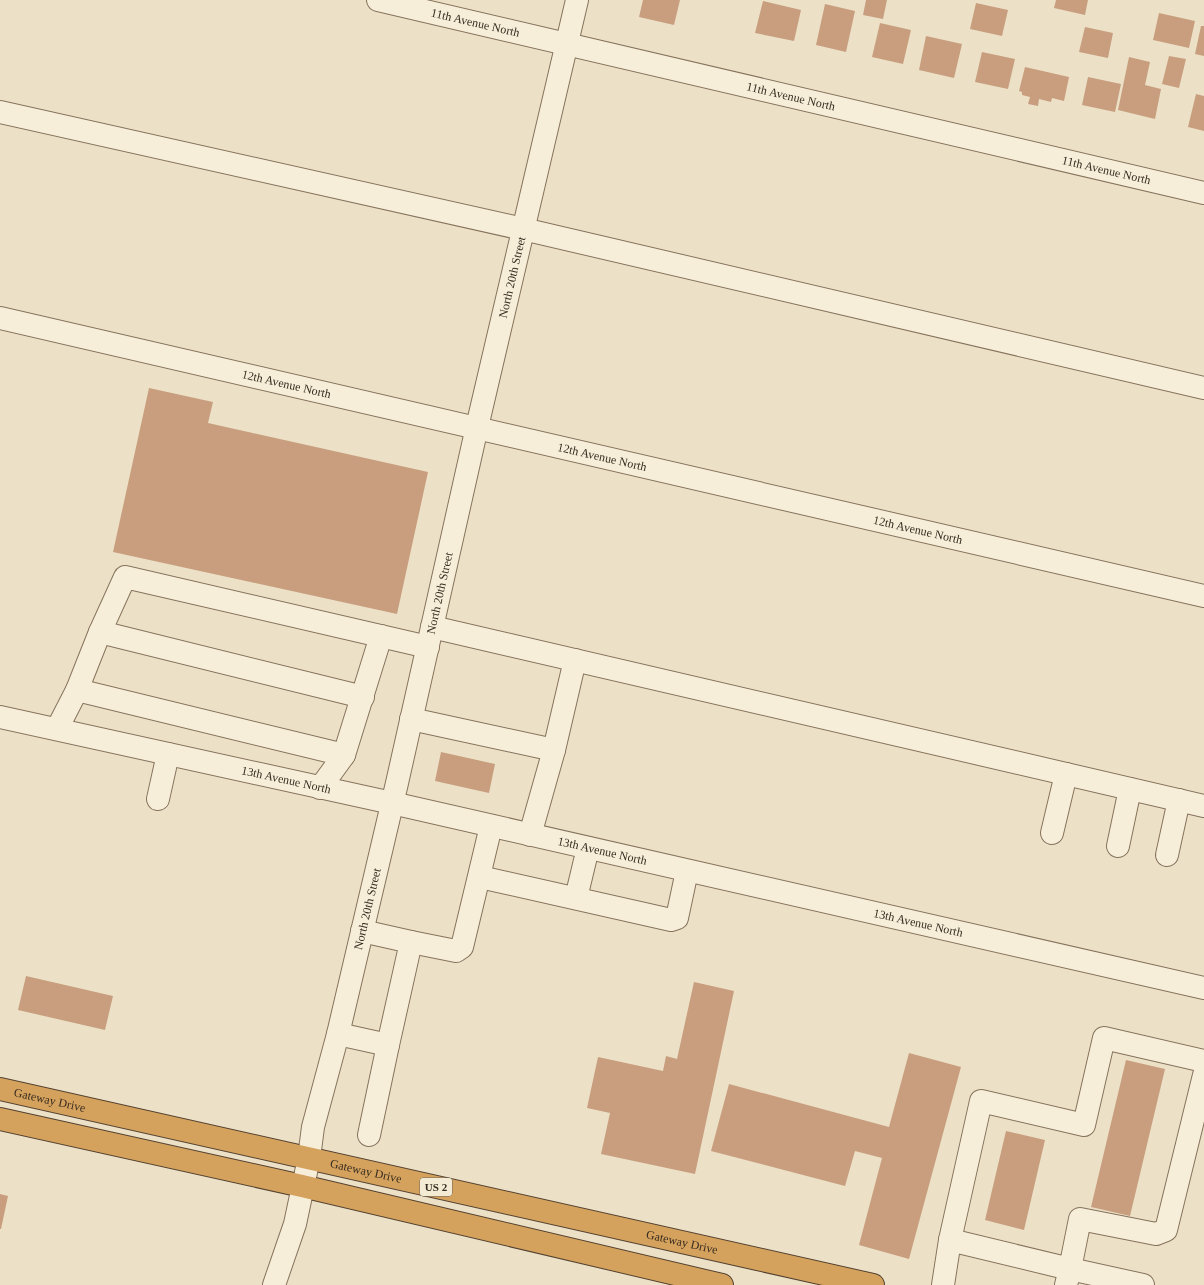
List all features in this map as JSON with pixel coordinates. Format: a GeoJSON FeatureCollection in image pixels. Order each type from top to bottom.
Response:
{"type":"FeatureCollection","features":[{"type":"Feature","properties":{"kind":"highway","name":"Gateway Drive"},"geometry":{"type":"LineString","coordinates":[[0,1089],[873,1285]]}},
{"type":"Feature","properties":{"kind":"highway","name":"US 2"},"geometry":{"type":"LineString","coordinates":[[0,1119],[302,1186],[722,1285]]}},
{"type":"Feature","properties":{"kind":"street","name":"11th Avenue North"},"geometry":{"type":"LineString","coordinates":[[378,0],[1204,193]]}},
{"type":"Feature","properties":{"kind":"street","name":"North 20th Street"},"geometry":{"type":"LineString","coordinates":[[274,1285],[295,1224],[309,1158],[313,1127],[338,1034],[477,427],[577,0]]}},
{"type":"Feature","properties":{"kind":"street"},"geometry":{"type":"LineString","coordinates":[[0,112],[523,229],[1204,388]]}},
{"type":"Feature","properties":{"kind":"street","name":"12th Avenue North"},"geometry":{"type":"LineString","coordinates":[[0,318],[1204,596]]}},
{"type":"Feature","properties":{"kind":"street"},"geometry":{"type":"LineString","coordinates":[[57,729],[77,690],[100,632],[125,577],[381,636],[430,637],[575,660],[1204,806]]}},
{"type":"Feature","properties":{"kind":"street"},"geometry":{"type":"LineString","coordinates":[[100,632],[363,697]]}},
{"type":"Feature","properties":{"kind":"street"},"geometry":{"type":"LineString","coordinates":[[320,788],[344,755],[381,636]]}},
{"type":"Feature","properties":{"kind":"street"},"geometry":{"type":"LineString","coordinates":[[530,835],[554,750],[575,660]]}},
{"type":"Feature","properties":{"kind":"street"},"geometry":{"type":"LineString","coordinates":[[77,690],[344,755]]}},
{"type":"Feature","properties":{"kind":"street","name":"13th Avenue North"},"geometry":{"type":"LineString","coordinates":[[0,717],[392,803],[1204,988]]}},
{"type":"Feature","properties":{"kind":"street"},"geometry":{"type":"LineString","coordinates":[[411,719],[554,750]]}},
{"type":"Feature","properties":{"kind":"street"},"geometry":{"type":"LineString","coordinates":[[158,799],[168,754]]}},
{"type":"Feature","properties":{"kind":"street"},"geometry":{"type":"LineString","coordinates":[[1052,833],[1066,774]]}},
{"type":"Feature","properties":{"kind":"street"},"geometry":{"type":"LineString","coordinates":[[1118,846],[1130,789]]}},
{"type":"Feature","properties":{"kind":"street"},"geometry":{"type":"LineString","coordinates":[[1167,855],[1179,800]]}},
{"type":"Feature","properties":{"kind":"street"},"geometry":{"type":"LineString","coordinates":[[362,931],[456,952],[462,947],[491,826]]}},
{"type":"Feature","properties":{"kind":"street"},"geometry":{"type":"LineString","coordinates":[[576,898],[588,848]]}},
{"type":"Feature","properties":{"kind":"street"},"geometry":{"type":"LineString","coordinates":[[480,876],[671,920],[677,918],[687,871]]}},
{"type":"Feature","properties":{"kind":"street"},"geometry":{"type":"LineString","coordinates":[[369,1135],[410,942]]}},
{"type":"Feature","properties":{"kind":"street"},"geometry":{"type":"LineString","coordinates":[[338,1034],[388,1045]]}},
{"type":"Feature","properties":{"kind":"street"},"geometry":{"type":"LineString","coordinates":[[943,1285],[950,1240],[981,1101],[1084,1125],[1104,1038],[1204,1061]]}},
{"type":"Feature","properties":{"kind":"street"},"geometry":{"type":"LineString","coordinates":[[1068,1277],[1080,1219],[1156,1234],[1166,1230],[1204,1075]]}},
{"type":"Feature","properties":{"kind":"street"},"geometry":{"type":"LineString","coordinates":[[950,1240],[1068,1277],[1143,1285]]}},
{"type":"Feature","properties":{"kind":"building"},"geometry":{"type":"Polygon","coordinates":[[[643,0],[680,0],[674,25],[639,17],[643,0]]]}},
{"type":"Feature","properties":{"kind":"building"},"geometry":{"type":"Polygon","coordinates":[[[866,0],[887,0],[883,19],[863,15],[866,0]]]}},
{"type":"Feature","properties":{"kind":"building"},"geometry":{"type":"Polygon","coordinates":[[[1056,0],[1088,0],[1085,15],[1054,8],[1056,0]]]}},
{"type":"Feature","properties":{"kind":"building"},"geometry":{"type":"Polygon","coordinates":[[[763,1],[801,10],[794,41],[755,33],[763,1]]]}},
{"type":"Feature","properties":{"kind":"building"},"geometry":{"type":"Polygon","coordinates":[[[976,3],[1008,10],[1002,36],[970,29],[976,3]]]}},
{"type":"Feature","properties":{"kind":"building"},"geometry":{"type":"Polygon","coordinates":[[[825,4],[855,11],[846,52],[816,45],[825,4]]]}},
{"type":"Feature","properties":{"kind":"building"},"geometry":{"type":"Polygon","coordinates":[[[1159,13],[1195,21],[1189,48],[1153,40],[1159,13]]]}},
{"type":"Feature","properties":{"kind":"building"},"geometry":{"type":"Polygon","coordinates":[[[880,23],[911,30],[903,64],[872,57],[880,23]]]}},
{"type":"Feature","properties":{"kind":"building"},"geometry":{"type":"Polygon","coordinates":[[[1201,26],[1204,26],[1204,56],[1195,54],[1201,26]]]}},
{"type":"Feature","properties":{"kind":"building"},"geometry":{"type":"Polygon","coordinates":[[[1085,27],[1113,33],[1108,58],[1079,52],[1085,27]]]}},
{"type":"Feature","properties":{"kind":"building"},"geometry":{"type":"Polygon","coordinates":[[[926,36],[962,44],[954,78],[919,70],[926,36]]]}},
{"type":"Feature","properties":{"kind":"building"},"geometry":{"type":"Polygon","coordinates":[[[982,52],[1015,59],[1008,89],[975,82],[982,52]]]}},
{"type":"Feature","properties":{"kind":"building"},"geometry":{"type":"Polygon","coordinates":[[[1169,56],[1186,59],[1179,88],[1162,84],[1169,56]]]}},
{"type":"Feature","properties":{"kind":"building"},"geometry":{"type":"Polygon","coordinates":[[[1129,57],[1150,62],[1145,85],[1161,89],[1155,119],[1118,110],[1129,57]]]}},
{"type":"Feature","properties":{"kind":"building"},"geometry":{"type":"Polygon","coordinates":[[[1025,67],[1069,77],[1064,101],[1052,98],[1051,102],[1039,99],[1038,106],[1028,104],[1030,97],[1022,95],[1022,92],[1019,91],[1025,67]]]}},
{"type":"Feature","properties":{"kind":"building"},"geometry":{"type":"Polygon","coordinates":[[[1088,77],[1121,84],[1115,112],[1082,105],[1088,77]]]}},
{"type":"Feature","properties":{"kind":"building"},"geometry":{"type":"Polygon","coordinates":[[[1196,94],[1204,96],[1204,131],[1188,127],[1196,94]]]}},
{"type":"Feature","properties":{"kind":"building"},"geometry":{"type":"Polygon","coordinates":[[[149,388],[213,402],[208,423],[428,472],[397,614],[113,552],[149,388]]]}},
{"type":"Feature","properties":{"kind":"building"},"geometry":{"type":"Polygon","coordinates":[[[441,752],[495,764],[489,793],[435,781],[441,752]]]}},
{"type":"Feature","properties":{"kind":"building"},"geometry":{"type":"Polygon","coordinates":[[[26,976],[113,996],[105,1030],[18,1010],[26,976]]]}},
{"type":"Feature","properties":{"kind":"building"},"geometry":{"type":"Polygon","coordinates":[[[694,982],[734,991],[695,1174],[601,1154],[610,1113],[587,1108],[598,1057],[663,1071],[666,1056],[677,1059],[694,982]]]}},
{"type":"Feature","properties":{"kind":"building"},"geometry":{"type":"Polygon","coordinates":[[[909,1053],[961,1067],[909,1259],[859,1245],[882,1158],[855,1151],[845,1186],[711,1151],[729,1084],[889,1127],[909,1053]]]}},
{"type":"Feature","properties":{"kind":"building"},"geometry":{"type":"Polygon","coordinates":[[[1126,1060],[1165,1069],[1130,1216],[1091,1207],[1126,1060]]]}},
{"type":"Feature","properties":{"kind":"building"},"geometry":{"type":"Polygon","coordinates":[[[1006,1131],[1045,1140],[1024,1230],[985,1220],[1006,1131]]]}},
{"type":"Feature","properties":{"kind":"building"},"geometry":{"type":"Polygon","coordinates":[[[0,1194],[8,1196],[1,1229],[0,1229],[0,1194]]]}}]}
